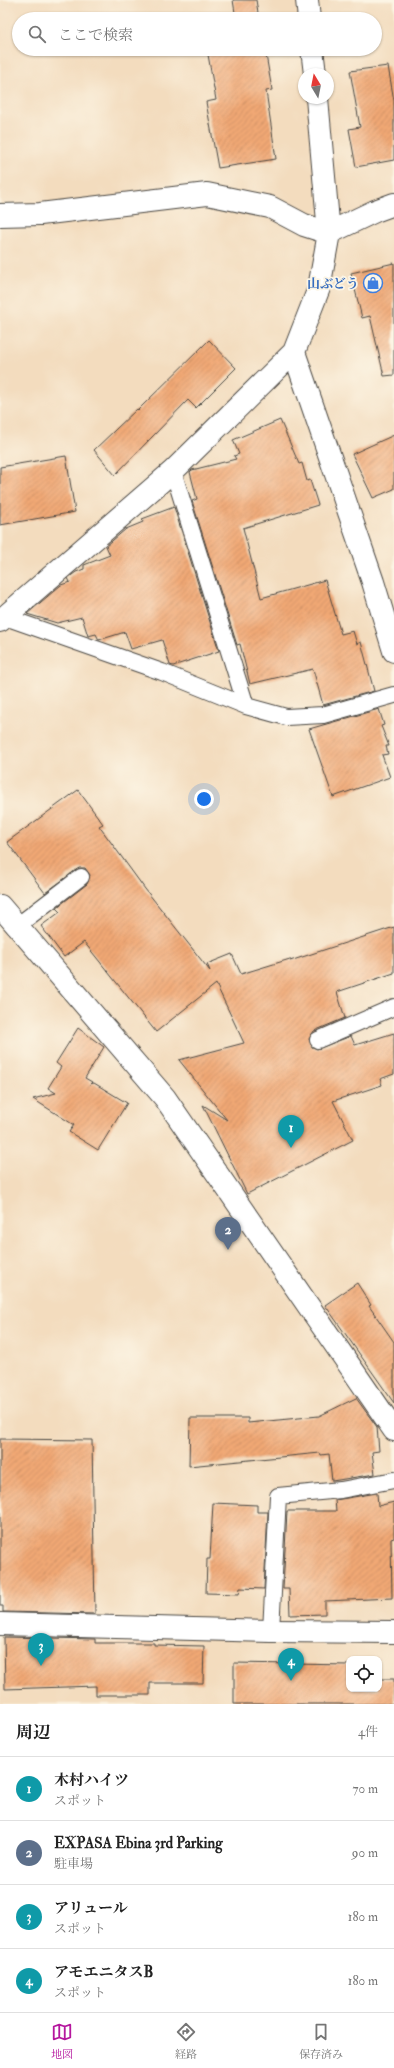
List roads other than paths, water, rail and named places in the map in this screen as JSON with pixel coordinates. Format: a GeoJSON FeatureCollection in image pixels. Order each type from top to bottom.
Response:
{"type":"FeatureCollection","features":[{"type":"Feature","properties":{"kind":"street"},"geometry":{"type":"LineString","coordinates":[[307,0],[308,12]]}},
{"type":"Feature","properties":{"kind":"street"},"geometry":{"type":"LineString","coordinates":[[313,56],[314,68]]}},
{"type":"Feature","properties":{"kind":"street"},"geometry":{"type":"LineString","coordinates":[[2,619],[173,471],[294,352],[320,288],[329,233],[318,104]]}},
{"type":"Feature","properties":{"kind":"street"},"geometry":{"type":"LineString","coordinates":[[0,215],[47,213],[208,194],[270,207],[304,225],[329,233],[375,211],[394,204]]}},
{"type":"Feature","properties":{"kind":"street"},"geometry":{"type":"LineString","coordinates":[[294,352],[373,582],[394,652]]}},
{"type":"Feature","properties":{"kind":"street"},"geometry":{"type":"LineString","coordinates":[[0,906],[165,1098],[394,1430]]}},
{"type":"Feature","properties":{"kind":"street"},"geometry":{"type":"LineString","coordinates":[[0,1624],[271,1631],[394,1632]]}},
{"type":"Feature","properties":{"kind":"lane"},"geometry":{"type":"LineString","coordinates":[[173,471],[246,706]]}},
{"type":"Feature","properties":{"kind":"lane"},"geometry":{"type":"LineString","coordinates":[[2,619],[162,672],[246,706],[286,717],[323,715],[394,695]]}},
{"type":"Feature","properties":{"kind":"lane"},"geometry":{"type":"LineString","coordinates":[[17,926],[81,877]]}},
{"type":"Feature","properties":{"kind":"lane"},"geometry":{"type":"LineString","coordinates":[[318,1040],[394,1007]]}},
{"type":"Feature","properties":{"kind":"lane"},"geometry":{"type":"LineString","coordinates":[[271,1631],[278,1496],[341,1490],[394,1480]]}},
{"type":"Feature","properties":{"kind":"place","name":"山ぶどう"},"geometry":{"type":"Point","coordinates":[373,283]}},
{"type":"Feature","properties":{"kind":"place","name":"木村ハイツ"},"geometry":{"type":"Point","coordinates":[291,1148]}},
{"type":"Feature","properties":{"kind":"place","name":"EXPASA Ebina 3rd Parking"},"geometry":{"type":"Point","coordinates":[228,1250]}},
{"type":"Feature","properties":{"kind":"place","name":"アリュール"},"geometry":{"type":"Point","coordinates":[41,1666]}},
{"type":"Feature","properties":{"kind":"place","name":"アモエニタスB"},"geometry":{"type":"Point","coordinates":[291,1681]}}]}
